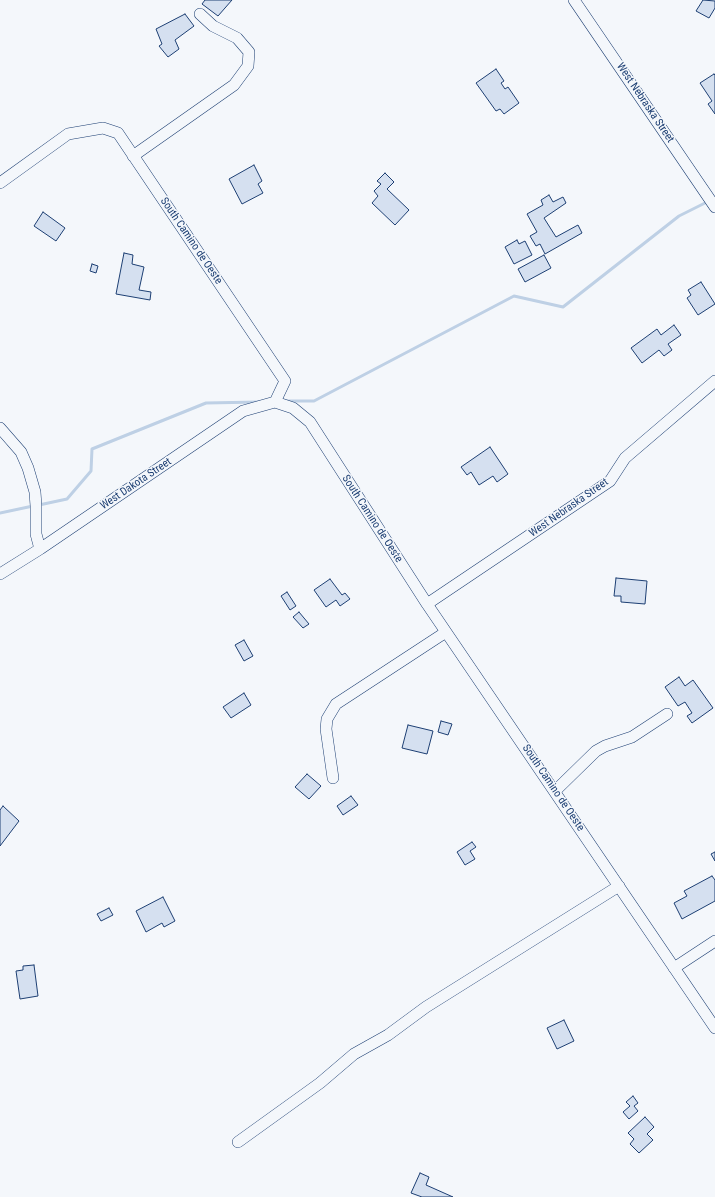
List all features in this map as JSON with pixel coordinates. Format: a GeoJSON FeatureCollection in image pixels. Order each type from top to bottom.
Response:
{"type":"FeatureCollection","features":[{"type":"Feature","properties":{"kind":"street","name":"West Nebraska Street"},"geometry":{"type":"LineString","coordinates":[[574,0],[715,207]]}},
{"type":"Feature","properties":{"kind":"street"},"geometry":{"type":"LineString","coordinates":[[133,156],[234,85],[248,66],[249,52],[237,38],[213,26],[200,14]]}},
{"type":"Feature","properties":{"kind":"street","name":"South Camino de Oeste"},"geometry":{"type":"LineString","coordinates":[[0,183],[68,134],[103,128],[118,133],[285,381],[275,402],[293,408],[310,422],[427,604],[715,1028]]}},
{"type":"Feature","properties":{"kind":"street","name":"West Nebraska Street"},"geometry":{"type":"LineString","coordinates":[[427,604],[610,481],[625,458],[715,381]]}},
{"type":"Feature","properties":{"kind":"street","name":"West Dakota Street"},"geometry":{"type":"LineString","coordinates":[[0,574],[40,549],[243,411],[275,402]]}},
{"type":"Feature","properties":{"kind":"street"},"geometry":{"type":"LineString","coordinates":[[0,428],[21,452],[28,468],[35,492],[36,534],[40,549]]}},
{"type":"Feature","properties":{"kind":"street"},"geometry":{"type":"LineString","coordinates":[[333,778],[326,729],[327,719],[336,704],[446,632]]}},
{"type":"Feature","properties":{"kind":"street"},"geometry":{"type":"LineString","coordinates":[[555,791],[596,751],[605,746],[632,738],[667,714]]}},
{"type":"Feature","properties":{"kind":"street"},"geometry":{"type":"LineString","coordinates":[[238,1142],[320,1083],[354,1054],[388,1035],[426,1007],[619,886]]}},
{"type":"Feature","properties":{"kind":"street"},"geometry":{"type":"LineString","coordinates":[[674,968],[715,941]]}},
{"type":"Feature","properties":{"kind":"building"},"geometry":{"type":"Polygon","coordinates":[[[205,0],[232,0],[218,16],[202,4],[205,0]]]}},
{"type":"Feature","properties":{"kind":"building"},"geometry":{"type":"Polygon","coordinates":[[[703,0],[715,1],[715,8],[709,18],[696,11],[703,0]]]}},
{"type":"Feature","properties":{"kind":"building"},"geometry":{"type":"Polygon","coordinates":[[[185,14],[194,26],[175,40],[179,49],[168,57],[159,46],[162,44],[156,29],[185,14]]]}},
{"type":"Feature","properties":{"kind":"building"},"geometry":{"type":"Polygon","coordinates":[[[496,69],[504,81],[501,83],[505,89],[508,87],[519,103],[504,114],[500,109],[496,111],[476,83],[496,69]]]}},
{"type":"Feature","properties":{"kind":"building"},"geometry":{"type":"Polygon","coordinates":[[[714,74],[715,114],[708,104],[712,101],[700,83],[714,74]]]}},
{"type":"Feature","properties":{"kind":"building"},"geometry":{"type":"Polygon","coordinates":[[[254,165],[262,181],[258,184],[263,193],[242,204],[229,179],[254,165]]]}},
{"type":"Feature","properties":{"kind":"building"},"geometry":{"type":"Polygon","coordinates":[[[385,173],[394,182],[387,189],[409,210],[395,225],[372,203],[378,196],[374,191],[381,184],[377,181],[385,173]]]}},
{"type":"Feature","properties":{"kind":"building"},"geometry":{"type":"Polygon","coordinates":[[[549,195],[553,202],[563,197],[566,203],[544,218],[556,237],[578,225],[582,233],[545,254],[540,244],[536,246],[530,236],[537,232],[527,214],[543,205],[541,200],[549,195]]]}},
{"type":"Feature","properties":{"kind":"building"},"geometry":{"type":"Polygon","coordinates":[[[43,212],[65,228],[56,241],[34,226],[43,212]]]}},
{"type":"Feature","properties":{"kind":"building"},"geometry":{"type":"Polygon","coordinates":[[[517,240],[519,244],[525,241],[532,255],[514,264],[505,247],[517,240]]]}},
{"type":"Feature","properties":{"kind":"building"},"geometry":{"type":"Polygon","coordinates":[[[124,253],[133,255],[132,264],[144,267],[139,290],[151,292],[150,300],[116,294],[124,253]]]}},
{"type":"Feature","properties":{"kind":"building"},"geometry":{"type":"Polygon","coordinates":[[[544,255],[551,268],[525,282],[518,269],[544,255]]]}},
{"type":"Feature","properties":{"kind":"building"},"geometry":{"type":"Polygon","coordinates":[[[92,264],[98,266],[96,273],[90,271],[92,264]]]}},
{"type":"Feature","properties":{"kind":"building"},"geometry":{"type":"Polygon","coordinates":[[[701,282],[715,304],[698,315],[687,298],[691,295],[688,290],[701,282]]]}},
{"type":"Feature","properties":{"kind":"building"},"geometry":{"type":"Polygon","coordinates":[[[674,325],[681,335],[668,344],[672,350],[664,356],[659,350],[642,363],[631,348],[657,329],[661,335],[674,325]]]}},
{"type":"Feature","properties":{"kind":"building"},"geometry":{"type":"Polygon","coordinates":[[[490,447],[508,474],[497,482],[493,476],[479,485],[471,472],[467,475],[461,467],[490,447]]]}},
{"type":"Feature","properties":{"kind":"building"},"geometry":{"type":"Polygon","coordinates":[[[616,578],[647,581],[645,604],[621,602],[621,596],[614,596],[616,578]]]}},
{"type":"Feature","properties":{"kind":"building"},"geometry":{"type":"Polygon","coordinates":[[[330,579],[342,595],[345,593],[350,599],[340,606],[336,600],[326,607],[314,590],[330,579]]]}},
{"type":"Feature","properties":{"kind":"building"},"geometry":{"type":"Polygon","coordinates":[[[287,592],[296,606],[290,610],[281,596],[287,592]]]}},
{"type":"Feature","properties":{"kind":"building"},"geometry":{"type":"Polygon","coordinates":[[[299,612],[309,624],[303,628],[293,617],[299,612]]]}},
{"type":"Feature","properties":{"kind":"building"},"geometry":{"type":"Polygon","coordinates":[[[244,640],[253,656],[244,661],[235,645],[244,640]]]}},
{"type":"Feature","properties":{"kind":"building"},"geometry":{"type":"Polygon","coordinates":[[[679,677],[685,686],[693,680],[713,708],[692,723],[687,716],[692,713],[685,702],[678,706],[665,687],[679,677]]]}},
{"type":"Feature","properties":{"kind":"building"},"geometry":{"type":"Polygon","coordinates":[[[244,693],[251,705],[231,718],[223,707],[244,693]]]}},
{"type":"Feature","properties":{"kind":"building"},"geometry":{"type":"Polygon","coordinates":[[[441,721],[452,724],[448,735],[438,732],[441,721]]]}},
{"type":"Feature","properties":{"kind":"building"},"geometry":{"type":"Polygon","coordinates":[[[408,725],[433,731],[427,754],[402,748],[408,725]]]}},
{"type":"Feature","properties":{"kind":"building"},"geometry":{"type":"Polygon","coordinates":[[[307,774],[321,786],[309,799],[295,787],[307,774]]]}},
{"type":"Feature","properties":{"kind":"building"},"geometry":{"type":"Polygon","coordinates":[[[351,796],[358,805],[343,815],[337,806],[351,796]]]}},
{"type":"Feature","properties":{"kind":"building"},"geometry":{"type":"Polygon","coordinates":[[[3,806],[19,821],[0,846],[0,810],[3,806]]]}},
{"type":"Feature","properties":{"kind":"building"},"geometry":{"type":"Polygon","coordinates":[[[472,842],[476,847],[470,851],[475,859],[465,865],[457,852],[472,842]]]}},
{"type":"Feature","properties":{"kind":"building"},"geometry":{"type":"Polygon","coordinates":[[[715,852],[715,861],[711,854],[715,852]]]}},
{"type":"Feature","properties":{"kind":"building"},"geometry":{"type":"Polygon","coordinates":[[[712,876],[715,880],[715,901],[682,919],[674,903],[687,896],[684,891],[712,876]]]}},
{"type":"Feature","properties":{"kind":"building"},"geometry":{"type":"Polygon","coordinates":[[[163,897],[175,921],[164,927],[162,923],[146,932],[136,911],[163,897]]]}},
{"type":"Feature","properties":{"kind":"building"},"geometry":{"type":"Polygon","coordinates":[[[109,908],[113,915],[101,921],[97,914],[109,908]]]}},
{"type":"Feature","properties":{"kind":"building"},"geometry":{"type":"Polygon","coordinates":[[[34,965],[38,996],[20,999],[16,971],[23,970],[23,966],[34,965]]]}},
{"type":"Feature","properties":{"kind":"building"},"geometry":{"type":"Polygon","coordinates":[[[564,1020],[574,1041],[557,1049],[547,1028],[564,1020]]]}},
{"type":"Feature","properties":{"kind":"building"},"geometry":{"type":"Polygon","coordinates":[[[633,1096],[638,1103],[634,1106],[638,1111],[629,1119],[623,1112],[630,1106],[626,1102],[633,1096]]]}},
{"type":"Feature","properties":{"kind":"building"},"geometry":{"type":"Polygon","coordinates":[[[645,1117],[654,1127],[647,1134],[653,1140],[639,1153],[630,1144],[634,1139],[628,1133],[645,1117]]]}},
{"type":"Feature","properties":{"kind":"building"},"geometry":{"type":"Polygon","coordinates":[[[420,1173],[429,1177],[426,1185],[453,1197],[422,1197],[411,1193],[420,1173]]]}},
{"type":"Feature","properties":{"kind":"waterway"},"geometry":{"type":"LineString","coordinates":[[287,401],[314,401],[514,296],[563,307],[679,216],[709,201]]}},
{"type":"Feature","properties":{"kind":"waterway"},"geometry":{"type":"LineString","coordinates":[[39,505],[67,499],[91,471],[92,449],[206,403],[259,402]]}},
{"type":"Feature","properties":{"kind":"waterway"},"geometry":{"type":"LineString","coordinates":[[0,513],[33,506]]}}]}
